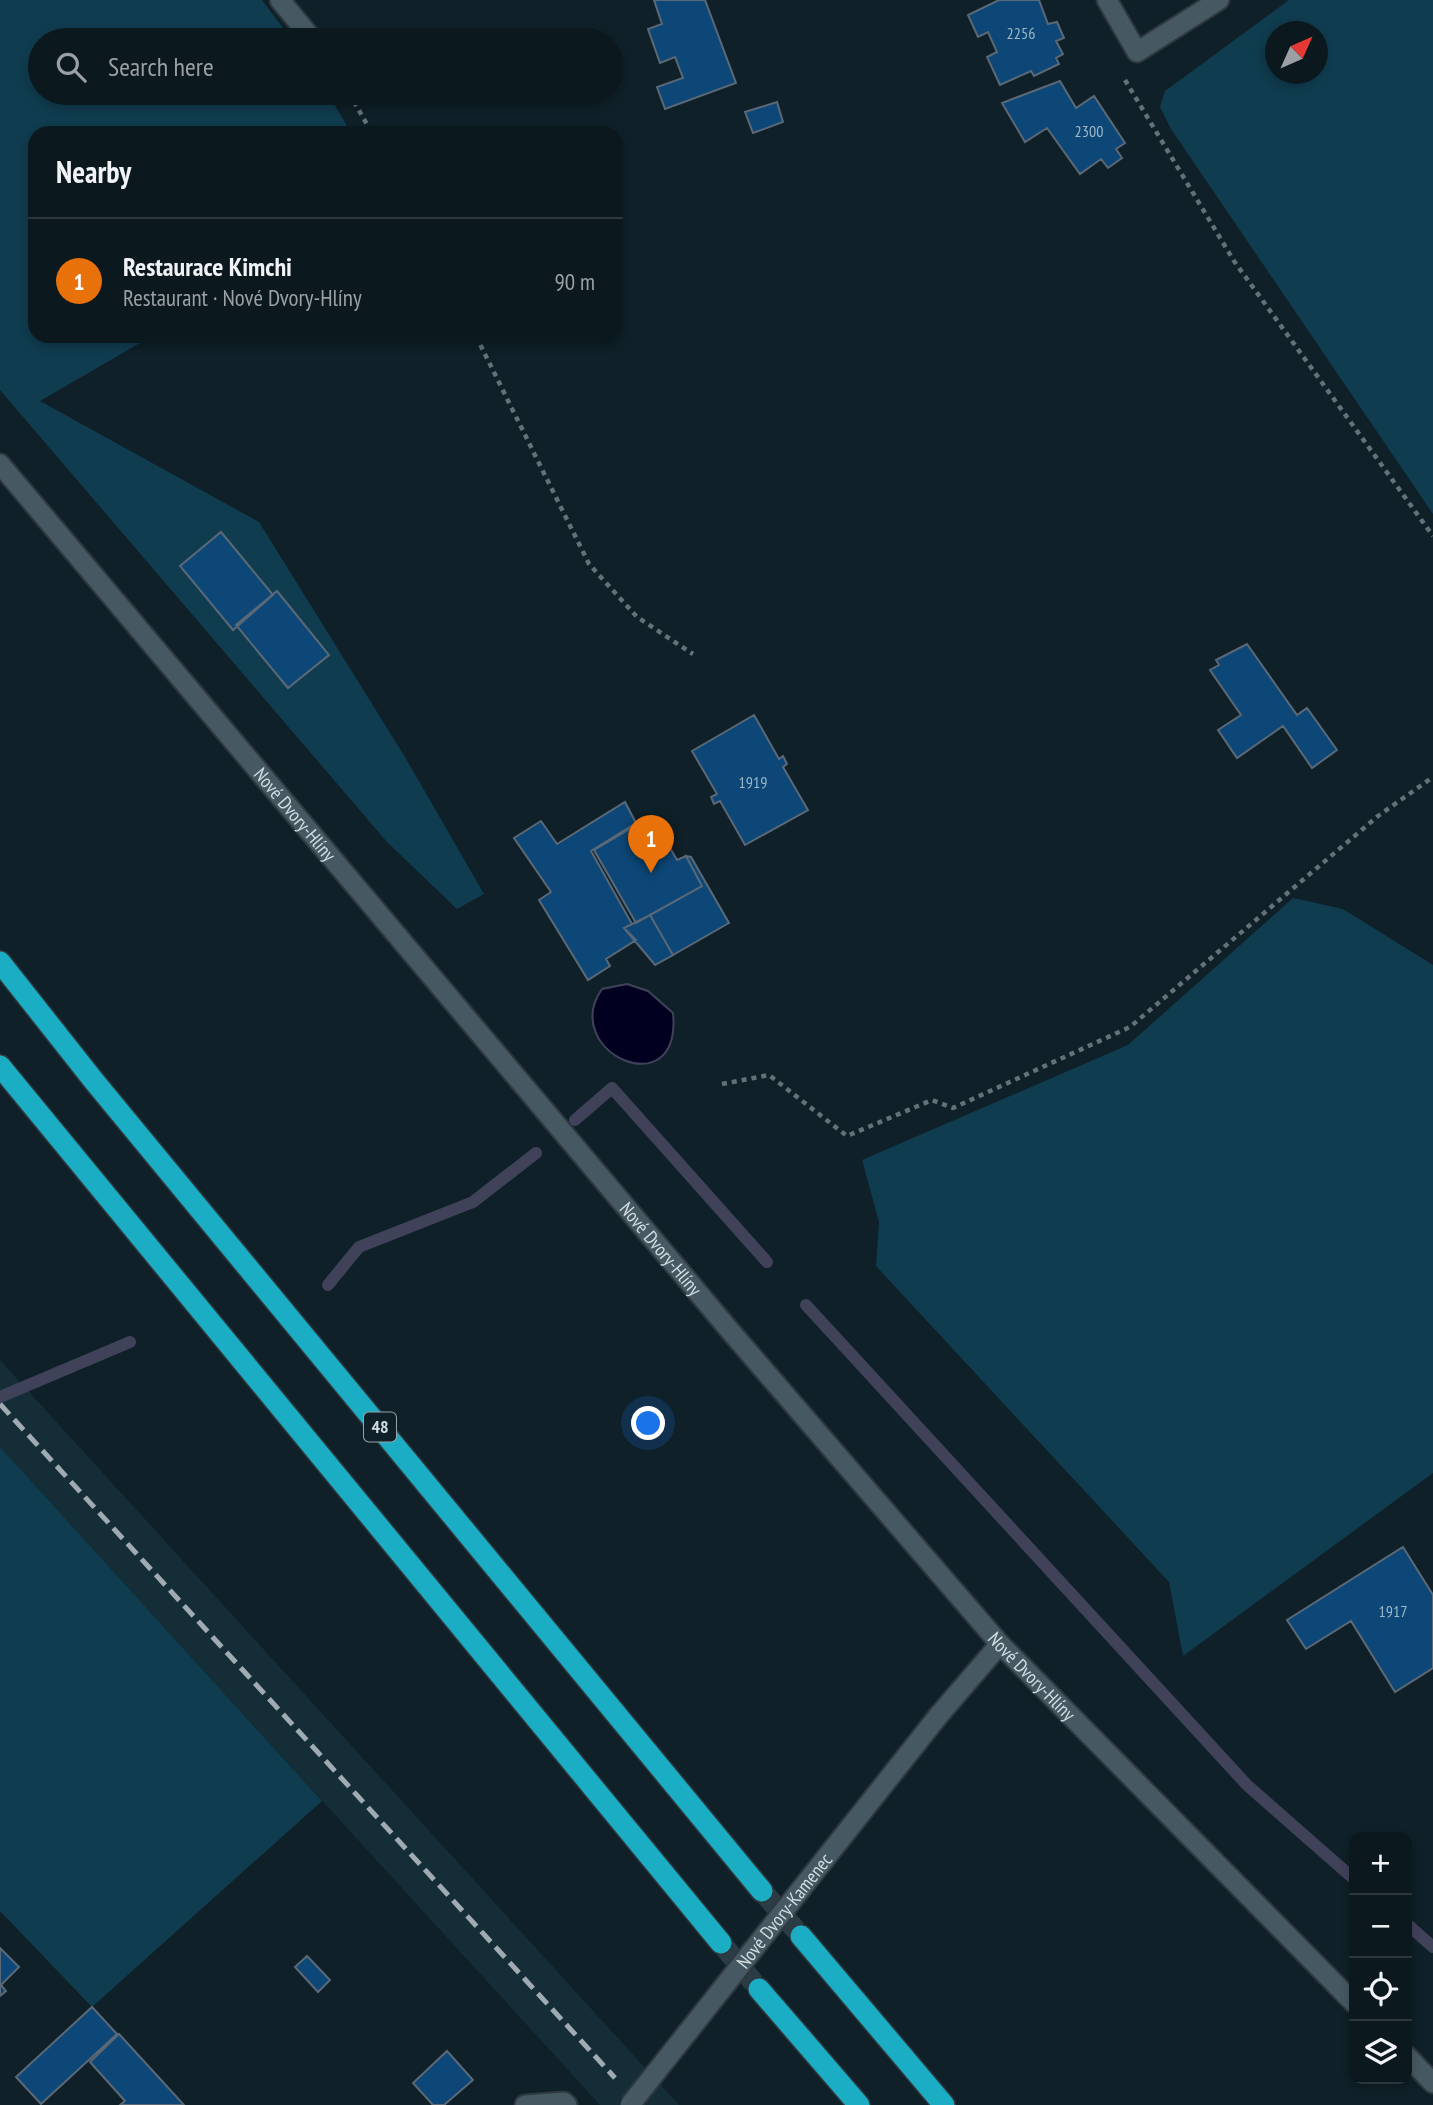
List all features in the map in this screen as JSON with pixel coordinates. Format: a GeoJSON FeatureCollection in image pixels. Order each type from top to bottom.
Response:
{"type":"FeatureCollection","features":[{"type":"Feature","properties":{"kind":"highway","name":"48"},"geometry":{"type":"LineString","coordinates":[[0,961],[103,1091],[762,1891]]}},
{"type":"Feature","properties":{"kind":"highway"},"geometry":{"type":"LineString","coordinates":[[0,1066],[721,1943]]}},
{"type":"Feature","properties":{"kind":"highway"},"geometry":{"type":"LineString","coordinates":[[801,1936],[944,2105]]}},
{"type":"Feature","properties":{"kind":"highway"},"geometry":{"type":"LineString","coordinates":[[759,1989],[859,2105]]}},
{"type":"Feature","properties":{"kind":"street"},"geometry":{"type":"LineString","coordinates":[[280,0],[303,28]]}},
{"type":"Feature","properties":{"kind":"street"},"geometry":{"type":"LineString","coordinates":[[1107,0],[1137,52],[1219,0]]}},
{"type":"Feature","properties":{"kind":"street","name":"Nové Dvory-Hlíny"},"geometry":{"type":"LineString","coordinates":[[0,464],[732,1333],[1000,1644],[1349,1998]]}},
{"type":"Feature","properties":{"kind":"street","name":"Nové Dvory-Kamenec"},"geometry":{"type":"LineString","coordinates":[[630,2105],[939,1716],[1000,1644]]}},
{"type":"Feature","properties":{"kind":"street"},"geometry":{"type":"LineString","coordinates":[[1412,2061],[1433,2083]]}},
{"type":"Feature","properties":{"kind":"street"},"geometry":{"type":"LineString","coordinates":[[525,2105],[564,2102],[567,2105]]}},
{"type":"Feature","properties":{"kind":"path"},"geometry":{"type":"LineString","coordinates":[[1137,52],[1120,71],[1234,261],[1433,536]]}},
{"type":"Feature","properties":{"kind":"path"},"geometry":{"type":"LineString","coordinates":[[356,105],[368,126]]}},
{"type":"Feature","properties":{"kind":"path"},"geometry":{"type":"LineString","coordinates":[[479,343],[589,564],[637,617],[693,654]]}},
{"type":"Feature","properties":{"kind":"path"},"geometry":{"type":"LineString","coordinates":[[722,1084],[768,1074],[846,1136],[932,1100],[953,1108],[1130,1027],[1378,816],[1433,777]]}},
{"type":"Feature","properties":{"kind":"shaded area"},"geometry":{"type":"Polygon","coordinates":[[[0,0],[262,0],[283,28],[28,28],[28,105],[335,105],[347,126],[28,126],[28,343],[140,343],[40,401],[259,522],[405,757],[484,894],[457,909],[387,842],[0,390],[0,0]]]}},
{"type":"Feature","properties":{"kind":"shaded area"},"geometry":{"type":"Polygon","coordinates":[[[1289,0],[1433,0],[1433,514],[1171,129],[1160,107],[1165,91],[1289,0]]]}},
{"type":"Feature","properties":{"kind":"shaded area"},"geometry":{"type":"Polygon","coordinates":[[[1293,898],[1343,909],[1433,965],[1433,1473],[1183,1656],[1169,1582],[876,1266],[879,1222],[862,1160],[1128,1045],[1293,898]]]}},
{"type":"Feature","properties":{"kind":"shaded area"},"geometry":{"type":"Polygon","coordinates":[[[627,984],[648,991],[673,1013],[671,1042],[660,1058],[643,1064],[624,1060],[608,1049],[596,1033],[593,1012],[602,989],[627,984]]]}},
{"type":"Feature","properties":{"kind":"shaded area"},"geometry":{"type":"Polygon","coordinates":[[[0,1360],[679,2105],[600,2105],[0,1448],[0,1360]]]}},
{"type":"Feature","properties":{"kind":"shaded area"},"geometry":{"type":"Polygon","coordinates":[[[0,1447],[322,1801],[92,2007],[0,1911],[0,1447]]]}},
{"type":"Feature","properties":{"kind":"building"},"geometry":{"type":"Polygon","coordinates":[[[654,0],[705,0],[736,83],[665,109],[657,87],[683,78],[675,57],[660,63],[648,29],[662,24],[654,0]]]}},
{"type":"Feature","properties":{"kind":"building"},"geometry":{"type":"Polygon","coordinates":[[[999,0],[1039,0],[1048,24],[1057,22],[1064,38],[1056,41],[1063,54],[1056,58],[1059,64],[1034,76],[1031,71],[1000,85],[987,57],[997,52],[988,32],[978,37],[968,15],[999,0]]]}},
{"type":"Feature","properties":{"kind":"building"},"geometry":{"type":"Polygon","coordinates":[[[1060,81],[1076,108],[1094,96],[1125,143],[1116,149],[1122,158],[1108,168],[1101,159],[1080,174],[1047,128],[1025,142],[1002,103],[1060,81]]]}},
{"type":"Feature","properties":{"kind":"building"},"geometry":{"type":"Polygon","coordinates":[[[777,102],[783,122],[753,133],[745,112],[777,102]]]}},
{"type":"Feature","properties":{"kind":"building"},"geometry":{"type":"Polygon","coordinates":[[[221,532],[273,595],[233,630],[180,566],[221,532]]]}},
{"type":"Feature","properties":{"kind":"building"},"geometry":{"type":"Polygon","coordinates":[[[277,591],[329,655],[288,688],[236,625],[277,591]]]}},
{"type":"Feature","properties":{"kind":"building"},"geometry":{"type":"Polygon","coordinates":[[[1247,644],[1297,715],[1307,708],[1337,750],[1312,768],[1283,726],[1237,758],[1218,730],[1241,715],[1210,670],[1219,665],[1216,660],[1247,644]]]}},
{"type":"Feature","properties":{"kind":"building"},"geometry":{"type":"Polygon","coordinates":[[[754,715],[779,759],[783,756],[787,764],[783,767],[808,810],[745,845],[720,801],[714,804],[711,797],[717,794],[692,751],[754,715]]]}},
{"type":"Feature","properties":{"kind":"building"},"geometry":{"type":"Polygon","coordinates":[[[625,802],[636,823],[591,851],[632,924],[624,928],[636,940],[606,959],[610,966],[588,980],[539,900],[551,892],[514,838],[541,821],[557,844],[625,802]]]}},
{"type":"Feature","properties":{"kind":"building"},"geometry":{"type":"Polygon","coordinates":[[[652,816],[677,860],[686,856],[702,886],[636,923],[594,850],[652,816]]]}},
{"type":"Feature","properties":{"kind":"building"},"geometry":{"type":"Polygon","coordinates":[[[686,856],[691,857],[729,923],[673,955],[650,915],[702,886],[686,856]]]}},
{"type":"Feature","properties":{"kind":"building"},"geometry":{"type":"Polygon","coordinates":[[[650,915],[673,955],[655,965],[624,928],[650,915]]]}},
{"type":"Feature","properties":{"kind":"building"},"geometry":{"type":"Polygon","coordinates":[[[1403,1547],[1433,1595],[1433,1668],[1395,1692],[1351,1621],[1306,1649],[1287,1620],[1403,1547]]]}},
{"type":"Feature","properties":{"kind":"building"},"geometry":{"type":"Polygon","coordinates":[[[0,1948],[19,1967],[1,1985],[6,1991],[0,1996],[0,1948]]]}},
{"type":"Feature","properties":{"kind":"building"},"geometry":{"type":"Polygon","coordinates":[[[307,1956],[330,1980],[318,1992],[295,1967],[307,1956]]]}},
{"type":"Feature","properties":{"kind":"building"},"geometry":{"type":"Polygon","coordinates":[[[92,2007],[117,2034],[41,2104],[16,2077],[92,2007]]]}},
{"type":"Feature","properties":{"kind":"building"},"geometry":{"type":"Polygon","coordinates":[[[119,2034],[184,2105],[120,2105],[125,2101],[90,2062],[119,2034]]]}},
{"type":"Feature","properties":{"kind":"building"},"geometry":{"type":"Polygon","coordinates":[[[447,2051],[473,2080],[444,2105],[433,2105],[413,2083],[447,2051]]]}},
{"type":"Feature","properties":{"kind":"waterway"},"geometry":{"type":"LineString","coordinates":[[575,1120],[612,1088],[767,1262]]}},
{"type":"Feature","properties":{"kind":"waterway"},"geometry":{"type":"LineString","coordinates":[[328,1285],[359,1247],[473,1202],[536,1153]]}},
{"type":"Feature","properties":{"kind":"waterway"},"geometry":{"type":"LineString","coordinates":[[806,1305],[1247,1785],[1349,1875]]}},
{"type":"Feature","properties":{"kind":"waterway"},"geometry":{"type":"LineString","coordinates":[[0,1397],[130,1342]]}},
{"type":"Feature","properties":{"kind":"waterway"},"geometry":{"type":"LineString","coordinates":[[1412,1928],[1433,1947]]}},
{"type":"Feature","properties":{"kind":"tunnel"},"geometry":{"type":"LineString","coordinates":[[762,1891],[801,1936]]}},
{"type":"Feature","properties":{"kind":"tunnel"},"geometry":{"type":"LineString","coordinates":[[721,1943],[759,1989]]}},
{"type":"Feature","properties":{"kind":"railway"},"geometry":{"type":"LineString","coordinates":[[0,1404],[615,2078]]}},
{"type":"Feature","properties":{"kind":"place","name":"Restaurace Kimchi"},"geometry":{"type":"Point","coordinates":[651,873]}}]}
